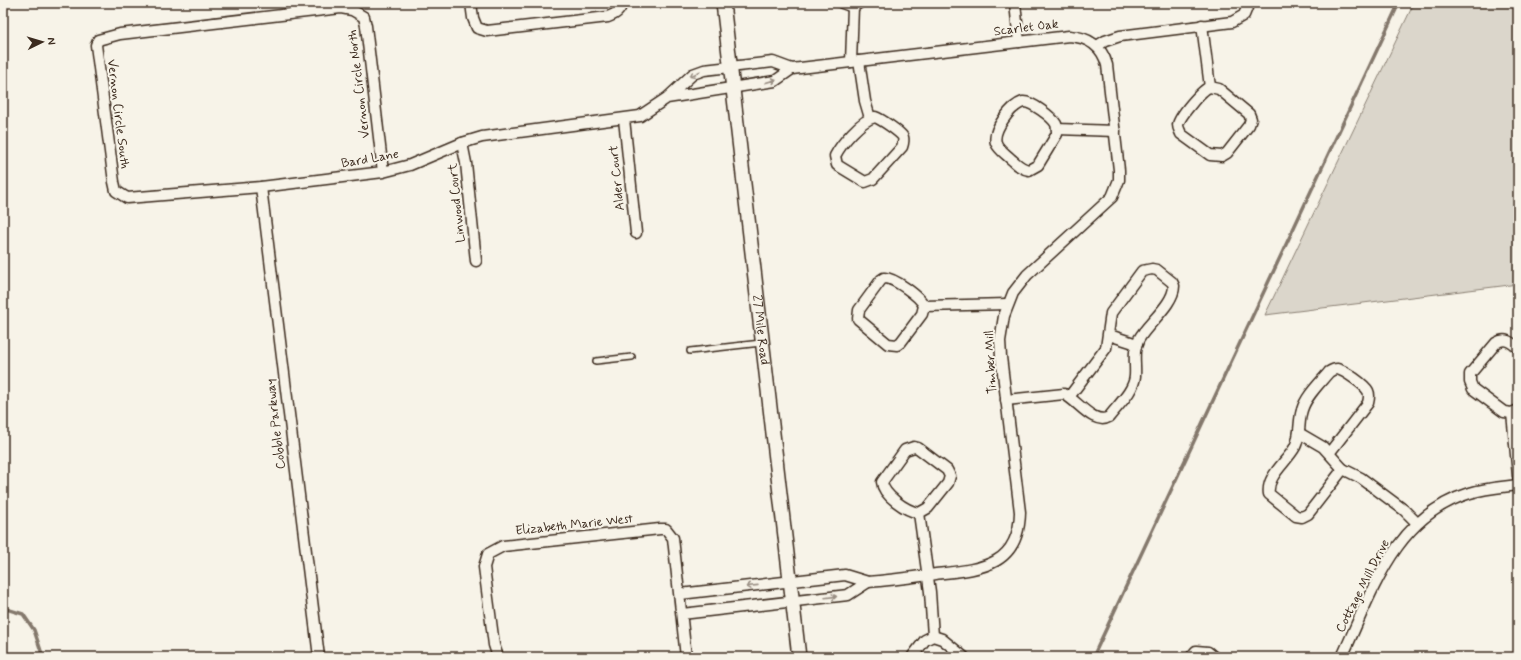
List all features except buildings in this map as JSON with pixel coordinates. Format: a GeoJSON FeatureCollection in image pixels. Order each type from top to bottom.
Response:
{"type":"FeatureCollection","features":[{"type":"Feature","properties":{"kind":"street"},"geometry":{"type":"LineString","coordinates":[[471,3],[474,24],[477,28],[486,31],[608,17],[616,14],[621,8],[622,3]]}},
{"type":"Feature","properties":{"kind":"street","name":"27 Mile Road"},"geometry":{"type":"LineString","coordinates":[[723,3],[799,657]]}},
{"type":"Feature","properties":{"kind":"street"},"geometry":{"type":"LineString","coordinates":[[842,3],[856,5],[855,62],[870,118]]}},
{"type":"Feature","properties":{"kind":"street"},"geometry":{"type":"LineString","coordinates":[[1015,3],[1019,42]]}},
{"type":"Feature","properties":{"kind":"street"},"geometry":{"type":"LineString","coordinates":[[1097,46],[1105,41],[1120,36],[1232,22],[1244,15],[1249,3]]}},
{"type":"Feature","properties":{"kind":"street","name":"Vernon Circle South"},"geometry":{"type":"LineString","coordinates":[[116,191],[96,45],[98,40],[120,34],[341,8],[352,10],[364,17]]}},
{"type":"Feature","properties":{"kind":"street","name":"Vernon Circle North"},"geometry":{"type":"LineString","coordinates":[[364,17],[382,172]]}},
{"type":"Feature","properties":{"kind":"street"},"geometry":{"type":"LineString","coordinates":[[1202,26],[1210,87]]}},
{"type":"Feature","properties":{"kind":"street","name":"Scarlet Oak"},"geometry":{"type":"LineString","coordinates":[[733,88],[775,80],[792,69],[1019,42],[1077,36],[1097,46]]}},
{"type":"Feature","properties":{"kind":"street","name":"Timber Mill"},"geometry":{"type":"LineString","coordinates":[[680,594],[845,575],[868,582],[973,570],[992,565],[1008,551],[1014,542],[1020,523],[1020,512],[1000,342],[1004,316],[1008,304],[1019,284],[1112,197],[1119,180],[1107,65],[1105,57],[1097,46]]}},
{"type":"Feature","properties":{"kind":"street","name":"Scarlet Oak"},"geometry":{"type":"LineString","coordinates":[[730,66],[773,62],[792,69]]}},
{"type":"Feature","properties":{"kind":"street","name":"Bard Lane"},"geometry":{"type":"LineString","coordinates":[[116,191],[127,198],[134,199],[261,187],[382,172],[410,165],[462,143],[482,137],[640,116],[667,98],[692,74],[704,70],[730,66]]}},
{"type":"Feature","properties":{"kind":"street"},"geometry":{"type":"LineString","coordinates":[[1210,87],[1219,89],[1249,114],[1251,119],[1249,125],[1227,153],[1222,156],[1210,155],[1181,134],[1179,130],[1180,121],[1202,91],[1210,87]]}},
{"type":"Feature","properties":{"kind":"street","name":"Bard Lane"},"geometry":{"type":"LineString","coordinates":[[667,98],[733,88]]}},
{"type":"Feature","properties":{"kind":"street"},"geometry":{"type":"LineString","coordinates":[[1023,102],[1031,103],[1054,121],[1057,129],[1057,134],[1038,165],[1029,170],[1020,167],[998,147],[996,142],[997,130],[1014,108],[1023,102]]}},
{"type":"Feature","properties":{"kind":"street"},"geometry":{"type":"LineString","coordinates":[[870,118],[879,119],[900,134],[903,138],[903,142],[902,147],[873,179],[865,182],[837,165],[835,156],[846,140],[870,118]]}},
{"type":"Feature","properties":{"kind":"street","name":"Alder Court"},"geometry":{"type":"LineString","coordinates":[[624,119],[636,233]]}},
{"type":"Feature","properties":{"kind":"street"},"geometry":{"type":"LineString","coordinates":[[1057,129],[1115,131]]}},
{"type":"Feature","properties":{"kind":"street","name":"Linwood Court"},"geometry":{"type":"LineString","coordinates":[[462,143],[466,163],[476,261]]}},
{"type":"Feature","properties":{"kind":"street","name":"Cobble Parkway"},"geometry":{"type":"LineString","coordinates":[[261,187],[319,657]]}},
{"type":"Feature","properties":{"kind":"street"},"geometry":{"type":"LineString","coordinates":[[1006,400],[1058,394],[1069,397],[1096,418],[1105,419],[1109,417],[1134,382],[1137,344],[1174,292],[1172,282],[1157,270],[1152,269],[1142,271],[1116,305],[1110,317],[1108,342],[1102,354],[1069,397]]}},
{"type":"Feature","properties":{"kind":"street"},"geometry":{"type":"LineString","coordinates":[[884,278],[893,279],[920,300],[924,306],[922,314],[901,342],[897,345],[888,344],[858,319],[859,310],[884,278]]}},
{"type":"Feature","properties":{"kind":"street"},"geometry":{"type":"LineString","coordinates":[[924,306],[1008,304]]}},
{"type":"Feature","properties":{"kind":"street"},"geometry":{"type":"LineString","coordinates":[[1109,335],[1137,344]]}},
{"type":"Feature","properties":{"kind":"street"},"geometry":{"type":"LineString","coordinates":[[1518,348],[1506,340],[1500,340],[1470,374],[1470,382],[1473,389],[1504,412],[1515,412],[1518,476]]}},
{"type":"Feature","properties":{"kind":"street"},"geometry":{"type":"LineString","coordinates":[[1330,452],[1368,403],[1370,398],[1366,388],[1344,372],[1333,369],[1306,402],[1300,417],[1299,433],[1295,447],[1269,483],[1269,494],[1273,499],[1296,516],[1302,517],[1308,514],[1343,469]]}},
{"type":"Feature","properties":{"kind":"street"},"geometry":{"type":"LineString","coordinates":[[1299,433],[1315,441],[1330,452],[1343,469],[1361,478],[1404,510],[1417,523]]}},
{"type":"Feature","properties":{"kind":"street"},"geometry":{"type":"LineString","coordinates":[[914,447],[918,448],[947,470],[950,476],[948,483],[928,508],[919,513],[909,510],[885,492],[882,482],[905,450],[914,447]]}},
{"type":"Feature","properties":{"kind":"street","name":"Cottage Mill Drive"},"geometry":{"type":"LineString","coordinates":[[1342,657],[1388,560],[1402,539],[1417,523],[1446,503],[1468,493],[1518,485]]}},
{"type":"Feature","properties":{"kind":"street"},"geometry":{"type":"LineString","coordinates":[[919,513],[928,575],[933,636]]}},
{"type":"Feature","properties":{"kind":"street","name":"Elizabeth Marie West"},"geometry":{"type":"LineString","coordinates":[[498,657],[494,645],[484,567],[488,554],[503,546],[666,529],[673,538],[680,594]]}},
{"type":"Feature","properties":{"kind":"street","name":"Timber Mill"},"geometry":{"type":"LineString","coordinates":[[682,614],[848,595],[868,582]]}},
{"type":"Feature","properties":{"kind":"street"},"geometry":{"type":"LineString","coordinates":[[680,594],[686,657]]}},
{"type":"Feature","properties":{"kind":"street"},"geometry":{"type":"LineString","coordinates":[[912,657],[925,640],[933,636],[942,639],[964,657]]}},
{"type":"Feature","properties":{"kind":"street"},"geometry":{"type":"LineString","coordinates":[[1191,657],[1196,651],[1203,650],[1214,657]]}},
{"type":"Feature","properties":{"kind":"lane"},"geometry":{"type":"LineString","coordinates":[[690,351],[762,343]]}},
{"type":"Feature","properties":{"kind":"lane"},"geometry":{"type":"LineString","coordinates":[[596,361],[632,357]]}},
{"type":"Feature","properties":{"kind":"shaded area"},"geometry":{"type":"Polygon","coordinates":[[[1414,3],[1518,3],[1518,284],[1265,315],[1414,3]]]}},
{"type":"Feature","properties":{"kind":"waterway"},"geometry":{"type":"LineString","coordinates":[[1093,657],[1399,3]]}},
{"type":"Feature","properties":{"kind":"waterway"},"geometry":{"type":"LineString","coordinates":[[3,608],[23,614],[34,630],[43,657]]}}]}
